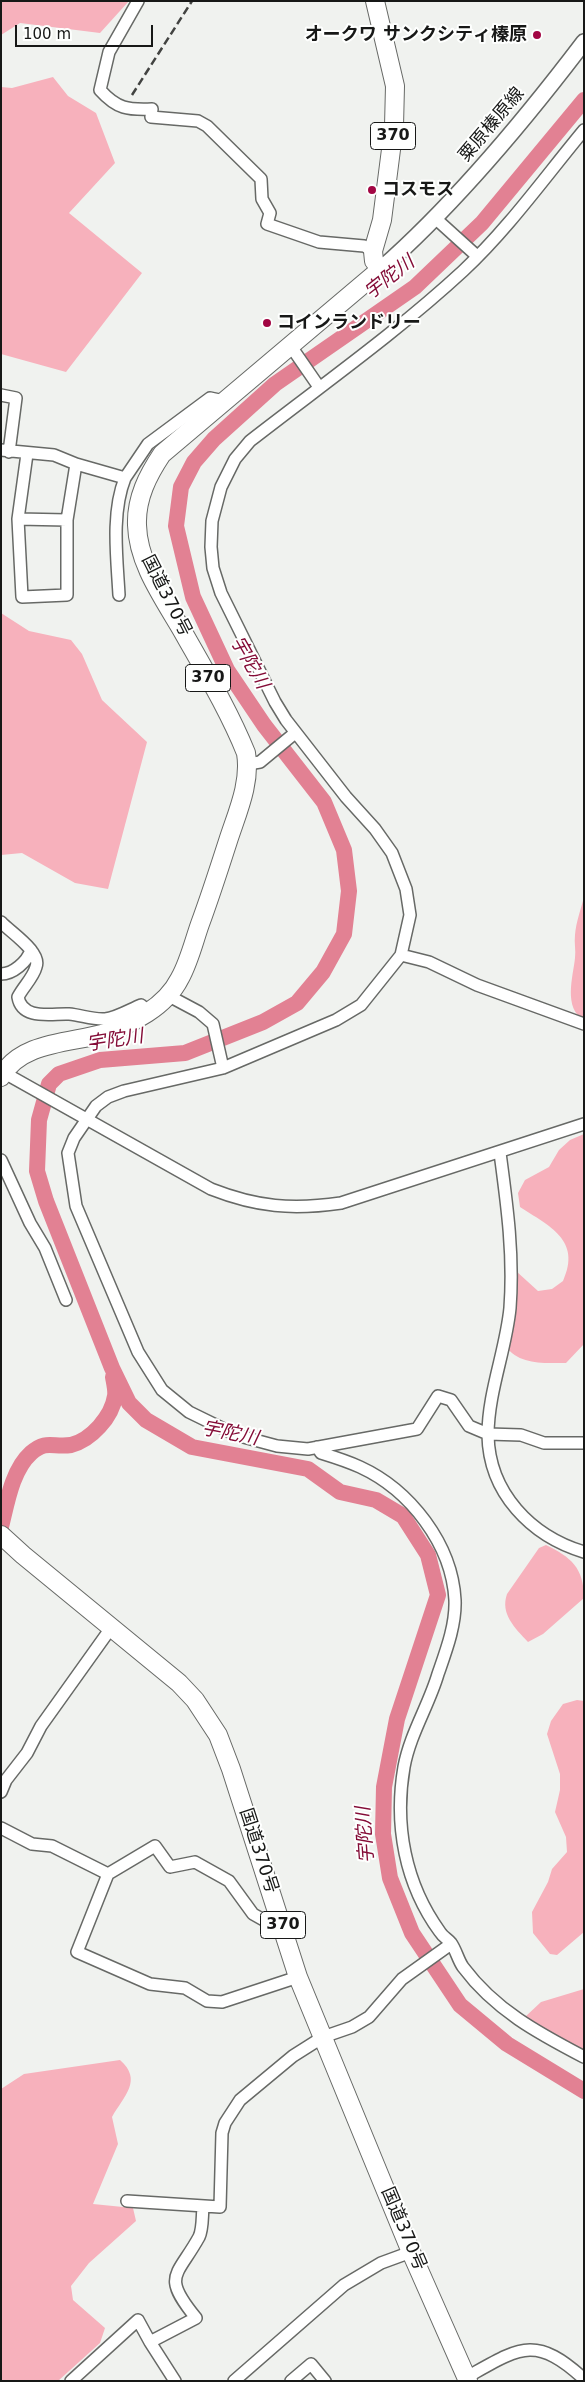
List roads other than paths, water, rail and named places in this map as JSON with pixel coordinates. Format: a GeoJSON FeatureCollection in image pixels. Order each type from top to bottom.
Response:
{"type":"FeatureCollection","features":[{"type":"Feature","properties":{"kind":"highway","name":"370"},"geometry":{"type":"LineString","coordinates":[[373,251],[382,220],[394,126],[395,86],[375,1]]}},
{"type":"Feature","properties":{"kind":"highway"},"geometry":{"type":"LineString","coordinates":[[373,251],[374,261],[381,269]]}},
{"type":"Feature","properties":{"kind":"highway"},"geometry":{"type":"LineString","coordinates":[[334,310],[373,251]]}},
{"type":"Feature","properties":{"kind":"highway","name":"国道370号"},"geometry":{"type":"LineString","coordinates":[[6,1075],[13,1063],[33,1051],[56,1042],[101,1034],[124,1027],[149,1012],[169,996],[181,977],[255,762],[246,753],[237,733],[147,568],[138,538],[137,522],[146,480],[162,454],[292,348],[381,269]]}},
{"type":"Feature","properties":{"kind":"highway","name":"国道370号"},"geometry":{"type":"LineString","coordinates":[[3,1536],[179,1683],[195,1700],[218,1735],[231,1768],[298,1976],[411,2252],[468,2379]]}},
{"type":"Feature","properties":{"kind":"main road","name":"粟原榛原線"},"geometry":{"type":"LineString","coordinates":[[381,269],[440,223],[491,156],[584,42]]}},
{"type":"Feature","properties":{"kind":"street"},"geometry":{"type":"LineString","coordinates":[[138,1],[109,52],[100,90],[105,96],[127,110],[152,109],[151,117],[198,121],[207,126],[261,178],[262,199],[270,213],[267,224],[319,242],[364,246],[373,251]]}},
{"type":"Feature","properties":{"kind":"street"},"geometry":{"type":"LineString","coordinates":[[584,130],[476,255],[413,314],[250,441],[235,459],[221,486],[212,521],[211,548],[213,568],[221,593],[274,702],[294,734],[375,829],[392,853],[406,889],[410,915],[400,955],[361,1005],[336,1020],[223,1064],[108,1097],[84,1117],[68,1153],[76,1206],[138,1352],[162,1390],[189,1412],[236,1435],[277,1446],[308,1449],[417,1429],[438,1396],[451,1400],[469,1426],[488,1434],[521,1435],[544,1443],[584,1443]]}},
{"type":"Feature","properties":{"kind":"street"},"geometry":{"type":"LineString","coordinates":[[440,223],[476,255]]}},
{"type":"Feature","properties":{"kind":"street"},"geometry":{"type":"LineString","coordinates":[[292,348],[319,386]]}},
{"type":"Feature","properties":{"kind":"street"},"geometry":{"type":"LineString","coordinates":[[1,395],[16,398],[5,451],[54,455],[76,464],[125,478]]}},
{"type":"Feature","properties":{"kind":"street"},"geometry":{"type":"LineString","coordinates":[[118,595],[118,517],[121,488],[125,478],[148,444],[210,398],[224,402]]}},
{"type":"Feature","properties":{"kind":"street"},"geometry":{"type":"LineString","coordinates":[[27,454],[18,519],[22,597],[67,595],[67,520],[76,464]]}},
{"type":"Feature","properties":{"kind":"street"},"geometry":{"type":"LineString","coordinates":[[18,519],[67,520]]}},
{"type":"Feature","properties":{"kind":"street"},"geometry":{"type":"LineString","coordinates":[[255,762],[294,734]]}},
{"type":"Feature","properties":{"kind":"street"},"geometry":{"type":"LineString","coordinates":[[1,922],[32,950],[37,958],[36,968],[18,998],[20,1005],[29,1011],[42,1015],[69,1014],[105,1019],[141,1005],[149,1012]]}},
{"type":"Feature","properties":{"kind":"street"},"geometry":{"type":"LineString","coordinates":[[1,974],[10,973],[29,958],[32,950]]}},
{"type":"Feature","properties":{"kind":"street"},"geometry":{"type":"LineString","coordinates":[[400,955],[429,962],[477,985],[584,1024]]}},
{"type":"Feature","properties":{"kind":"street"},"geometry":{"type":"LineString","coordinates":[[169,996],[199,1012],[213,1024],[223,1064]]}},
{"type":"Feature","properties":{"kind":"street"},"geometry":{"type":"LineString","coordinates":[[6,1075],[211,1188],[239,1200],[277,1207],[310,1208],[341,1203],[500,1153],[584,1124]]}},
{"type":"Feature","properties":{"kind":"street"},"geometry":{"type":"LineString","coordinates":[[500,1153],[512,1263],[510,1310],[493,1394],[488,1434],[494,1471],[508,1500],[519,1514],[540,1533],[553,1541],[584,1552]]}},
{"type":"Feature","properties":{"kind":"street"},"geometry":{"type":"LineString","coordinates":[[1,1160],[30,1223],[45,1248],[66,1300]]}},
{"type":"Feature","properties":{"kind":"street"},"geometry":{"type":"LineString","coordinates":[[317,1447],[321,1452],[361,1467],[408,1500],[441,1548],[450,1571],[455,1601],[452,1630],[438,1676],[404,1766],[400,1803],[401,1836],[406,1866],[418,1894],[440,1933],[462,1965],[479,1985],[500,2005],[531,2029],[584,2057]]}},
{"type":"Feature","properties":{"kind":"street"},"geometry":{"type":"LineString","coordinates":[[1,1792],[6,1780],[27,1753],[41,1726],[111,1628]]}},
{"type":"Feature","properties":{"kind":"street"},"geometry":{"type":"LineString","coordinates":[[1,1828],[32,1844],[52,1846],[108,1874]]}},
{"type":"Feature","properties":{"kind":"street"},"geometry":{"type":"LineString","coordinates":[[285,1932],[253,1914],[229,1881],[195,1862],[170,1867],[155,1846],[108,1874],[77,1952],[150,1984],[185,1988],[207,2001],[222,2002],[298,1976]]}},
{"type":"Feature","properties":{"kind":"street"},"geometry":{"type":"LineString","coordinates":[[127,2201],[220,2207],[222,2133],[225,2122],[240,2100],[293,2056],[323,2036],[352,2027],[369,2017],[402,1979],[450,1945]]}},
{"type":"Feature","properties":{"kind":"street"},"geometry":{"type":"LineString","coordinates":[[150,2342],[196,2318],[180,2299],[175,2284],[179,2265],[200,2236],[203,2207]]}},
{"type":"Feature","properties":{"kind":"street"},"geometry":{"type":"LineString","coordinates":[[234,2381],[344,2285],[380,2263],[411,2252]]}},
{"type":"Feature","properties":{"kind":"street"},"geometry":{"type":"LineString","coordinates":[[71,2381],[138,2320],[176,2381]]}},
{"type":"Feature","properties":{"kind":"street"},"geometry":{"type":"LineString","coordinates":[[468,2379],[510,2353],[527,2350],[546,2351],[565,2362],[584,2379]]}},
{"type":"Feature","properties":{"kind":"street"},"geometry":{"type":"LineString","coordinates":[[291,2381],[311,2364],[325,2381]]}},
{"type":"Feature","properties":{"kind":"waterway","name":"宇陀川"},"geometry":{"type":"LineString","coordinates":[[584,100],[482,223],[415,287],[275,384],[214,439],[194,462],[181,487],[176,526],[193,597],[227,670],[264,725],[324,802],[344,850],[349,891],[344,934],[323,972],[297,1003],[263,1022],[185,1053],[100,1060],[59,1074],[49,1084],[39,1120],[37,1171],[46,1201],[112,1368],[129,1403],[146,1420],[192,1447],[308,1469],[340,1492],[376,1500],[403,1516],[428,1555],[438,1595],[397,1719],[384,1787],[383,1834],[390,1878],[412,1933],[460,2005],[507,2044],[584,2091]]}},
{"type":"Feature","properties":{"kind":"waterway"},"geometry":{"type":"LineString","coordinates":[[1,1527],[11,1487],[19,1468],[31,1453],[41,1446],[71,1445],[93,1433],[110,1412],[113,1404],[115,1396],[113,1377]]}},
{"type":"Feature","properties":{"kind":"railway"},"geometry":{"type":"LineString","coordinates":[[132,95],[192,1]]}},
{"type":"Feature","properties":{"kind":"place","name":"オークワ サンクシティ榛原"},"geometry":{"type":"Point","coordinates":[537,35]}},
{"type":"Feature","properties":{"kind":"place","name":"コスモス"},"geometry":{"type":"Point","coordinates":[372,190]}},
{"type":"Feature","properties":{"kind":"place","name":"コインランドリー"},"geometry":{"type":"Point","coordinates":[267,323]}}]}
